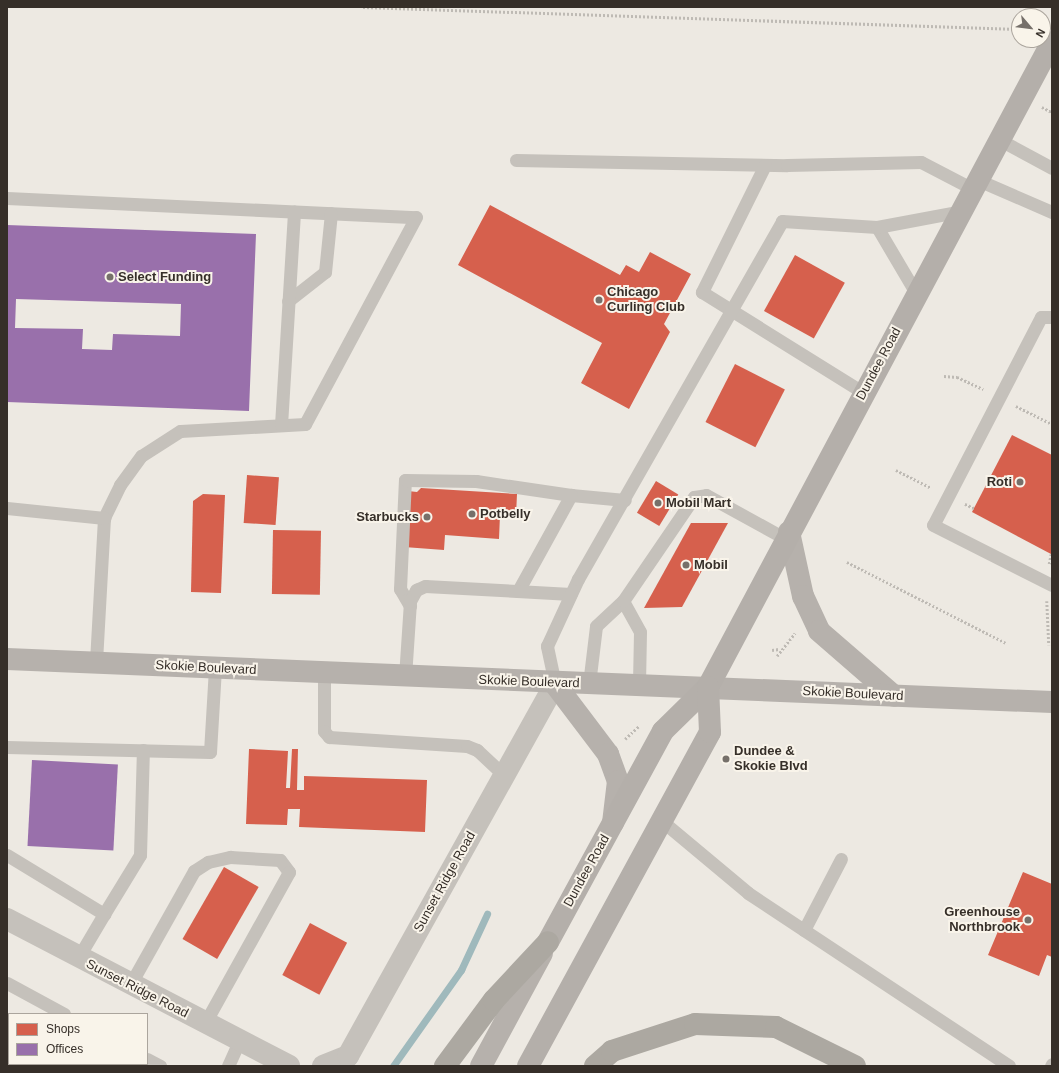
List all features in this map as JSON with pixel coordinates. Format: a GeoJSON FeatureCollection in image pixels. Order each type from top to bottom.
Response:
{"type":"FeatureCollection","features":[{"type":"Feature","properties":{"kind":"highway"},"geometry":{"type":"LineString","coordinates":[[445,1066],[494,1000],[548,942]]}},
{"type":"Feature","properties":{"kind":"highway"},"geometry":{"type":"LineString","coordinates":[[595,1066],[612,1051],[695,1024],[776,1027],[855,1066]]}},
{"type":"Feature","properties":{"kind":"main road","name":"Dundee Road"},"geometry":{"type":"LineString","coordinates":[[481,1066],[663,731],[708,687],[1052,42]]}},
{"type":"Feature","properties":{"kind":"main road"},"geometry":{"type":"LineString","coordinates":[[788,536],[803,596],[819,631],[894,696]]}},
{"type":"Feature","properties":{"kind":"main road","name":"Skokie Boulevard"},"geometry":{"type":"LineString","coordinates":[[7,659],[554,684],[708,687],[1052,702]]}},
{"type":"Feature","properties":{"kind":"main road"},"geometry":{"type":"LineString","coordinates":[[554,684],[608,754],[618,781],[612,824]]}},
{"type":"Feature","properties":{"kind":"main road"},"geometry":{"type":"LineString","coordinates":[[528,1066],[710,732],[708,687]]}},
{"type":"Feature","properties":{"kind":"street","name":"Sunset Ridge Road"},"geometry":{"type":"LineString","coordinates":[[323,1066],[348,1056],[505,776],[554,684]]}},
{"type":"Feature","properties":{"kind":"street","name":"Sunset Ridge Road"},"geometry":{"type":"LineString","coordinates":[[7,919],[78,958],[289,1066]]}},
{"type":"Feature","properties":{"kind":"lane"},"geometry":{"type":"LineString","coordinates":[[1000,140],[1052,168]]}},
{"type":"Feature","properties":{"kind":"lane"},"geometry":{"type":"LineString","coordinates":[[516,160],[765,165],[921,162],[1052,212]]}},
{"type":"Feature","properties":{"kind":"lane"},"geometry":{"type":"LineString","coordinates":[[765,165],[702,292],[864,393]]}},
{"type":"Feature","properties":{"kind":"lane"},"geometry":{"type":"LineString","coordinates":[[7,198],[416,217],[305,424],[180,431],[141,456],[120,485],[104,518],[96,663]]}},
{"type":"Feature","properties":{"kind":"lane"},"geometry":{"type":"LineString","coordinates":[[554,684],[547,646],[571,594],[782,221],[876,227],[962,211]]}},
{"type":"Feature","properties":{"kind":"lane"},"geometry":{"type":"LineString","coordinates":[[281,425],[294,212]]}},
{"type":"Feature","properties":{"kind":"lane"},"geometry":{"type":"LineString","coordinates":[[288,301],[325,272],[331,213]]}},
{"type":"Feature","properties":{"kind":"lane"},"geometry":{"type":"LineString","coordinates":[[876,227],[917,295]]}},
{"type":"Feature","properties":{"kind":"lane"},"geometry":{"type":"LineString","coordinates":[[1052,317],[1041,317],[933,525],[1052,585]]}},
{"type":"Feature","properties":{"kind":"lane"},"geometry":{"type":"LineString","coordinates":[[410,606],[400,589],[405,480],[476,481],[571,495],[625,500]]}},
{"type":"Feature","properties":{"kind":"lane"},"geometry":{"type":"LineString","coordinates":[[518,591],[571,495]]}},
{"type":"Feature","properties":{"kind":"lane"},"geometry":{"type":"LineString","coordinates":[[589,684],[596,626],[623,601],[694,497],[706,495],[788,536]]}},
{"type":"Feature","properties":{"kind":"lane"},"geometry":{"type":"LineString","coordinates":[[7,508],[104,518]]}},
{"type":"Feature","properties":{"kind":"lane"},"geometry":{"type":"LineString","coordinates":[[405,677],[410,606],[416,590],[425,586],[571,594]]}},
{"type":"Feature","properties":{"kind":"lane"},"geometry":{"type":"LineString","coordinates":[[623,601],[640,632],[639,685]]}},
{"type":"Feature","properties":{"kind":"lane"},"geometry":{"type":"LineString","coordinates":[[7,747],[210,752],[215,668]]}},
{"type":"Feature","properties":{"kind":"lane"},"geometry":{"type":"LineString","coordinates":[[324,673],[324,731],[329,737],[467,746],[477,750],[505,776]]}},
{"type":"Feature","properties":{"kind":"lane"},"geometry":{"type":"LineString","coordinates":[[78,958],[140,855],[143,750]]}},
{"type":"Feature","properties":{"kind":"lane"},"geometry":{"type":"LineString","coordinates":[[662,821],[748,893],[1009,1066]]}},
{"type":"Feature","properties":{"kind":"lane"},"geometry":{"type":"LineString","coordinates":[[7,855],[104,914]]}},
{"type":"Feature","properties":{"kind":"lane"},"geometry":{"type":"LineString","coordinates":[[130,985],[194,871],[208,862],[230,857],[280,860],[289,872],[205,1023]]}},
{"type":"Feature","properties":{"kind":"lane"},"geometry":{"type":"LineString","coordinates":[[804,930],[841,859]]}},
{"type":"Feature","properties":{"kind":"lane"},"geometry":{"type":"LineString","coordinates":[[7,983],[62,1013]]}},
{"type":"Feature","properties":{"kind":"lane"},"geometry":{"type":"LineString","coordinates":[[228,1066],[239,1041]]}},
{"type":"Feature","properties":{"kind":"lane"},"geometry":{"type":"LineString","coordinates":[[148,1060],[160,1066]]}},
{"type":"Feature","properties":{"kind":"path"},"geometry":{"type":"LineString","coordinates":[[363,7],[1011,29]]}},
{"type":"Feature","properties":{"kind":"path"},"geometry":{"type":"LineString","coordinates":[[847,562],[1006,643]]}},
{"type":"Feature","properties":{"kind":"path"},"geometry":{"type":"LineString","coordinates":[[777,656],[779,649],[799,629]]}},
{"type":"Feature","properties":{"kind":"path"},"geometry":{"type":"LineString","coordinates":[[772,650],[779,649]]}},
{"type":"Feature","properties":{"kind":"path"},"geometry":{"type":"LineString","coordinates":[[621,744],[644,721]]}},
{"type":"Feature","properties":{"kind":"building: Shops","name":"Chicago Curling Club"},"geometry":{"type":"Polygon","coordinates":[[[490,205],[620,275],[626,265],[639,272],[650,252],[691,274],[664,324],[670,332],[629,409],[581,383],[602,343],[458,265],[490,205]]]}},
{"type":"Feature","properties":{"kind":"building: Shops"},"geometry":{"type":"Polygon","coordinates":[[[795,255],[845,283],[814,339],[764,311],[795,255]]]}},
{"type":"Feature","properties":{"kind":"building: Shops"},"geometry":{"type":"Polygon","coordinates":[[[735,364],[785,389],[755,447],[705,422],[735,364]]]}},
{"type":"Feature","properties":{"kind":"building: Shops","name":"Roti"},"geometry":{"type":"Polygon","coordinates":[[[1012,435],[1052,455],[1051,554],[972,512],[1012,435]]]}},
{"type":"Feature","properties":{"kind":"building: Shops"},"geometry":{"type":"Polygon","coordinates":[[[247,475],[279,477],[276,525],[244,523],[247,475]]]}},
{"type":"Feature","properties":{"kind":"building: Shops","name":"Mobil Mart"},"geometry":{"type":"Polygon","coordinates":[[[656,481],[678,494],[659,526],[637,513],[656,481]]]}},
{"type":"Feature","properties":{"kind":"building: Shops"},"geometry":{"type":"Polygon","coordinates":[[[421,488],[517,494],[516,516],[500,515],[499,539],[445,535],[444,550],[404,547],[408,491],[417,492],[421,488]]]}},
{"type":"Feature","properties":{"kind":"building: Shops"},"geometry":{"type":"Polygon","coordinates":[[[203,494],[225,495],[221,593],[191,592],[193,501],[203,494]]]}},
{"type":"Feature","properties":{"kind":"building: Shops","name":"Mobil"},"geometry":{"type":"Polygon","coordinates":[[[691,523],[728,523],[682,607],[644,608],[691,523]]]}},
{"type":"Feature","properties":{"kind":"building: Shops"},"geometry":{"type":"Polygon","coordinates":[[[273,530],[321,531],[320,595],[272,594],[273,530]]]}},
{"type":"Feature","properties":{"kind":"building: Shops"},"geometry":{"type":"Polygon","coordinates":[[[249,749],[288,751],[286,788],[290,788],[292,749],[298,749],[297,790],[304,790],[304,776],[427,780],[425,832],[299,827],[300,809],[288,809],[287,825],[246,824],[249,749]]]}},
{"type":"Feature","properties":{"kind":"building: Shops"},"geometry":{"type":"Polygon","coordinates":[[[224,867],[259,887],[217,959],[182,939],[224,867]]]}},
{"type":"Feature","properties":{"kind":"building: Shops","name":"Greenhouse Northbrook"},"geometry":{"type":"Polygon","coordinates":[[[1023,872],[1052,884],[1052,957],[1047,955],[1039,976],[988,955],[1023,872]]]}},
{"type":"Feature","properties":{"kind":"building: Shops"},"geometry":{"type":"Polygon","coordinates":[[[310,923],[347,943],[319,995],[282,975],[310,923]]]}},
{"type":"Feature","properties":{"kind":"building: Offices"},"geometry":{"type":"Polygon","coordinates":[[[7,225],[256,234],[249,411],[7,402],[7,225]],[[16,299],[15,328],[83,329],[82,349],[112,350],[113,334],[180,336],[181,304],[16,299]]]}},
{"type":"Feature","properties":{"kind":"building: Offices"},"geometry":{"type":"Polygon","coordinates":[[[32,760],[118,765],[113,850],[27,846],[32,760]]]}},
{"type":"Feature","properties":{"kind":"waterway"},"geometry":{"type":"LineString","coordinates":[[393,1066],[461,970],[487,914]]}},
{"type":"Feature","properties":{"kind":"place","name":"Select Funding"},"geometry":{"type":"Point","coordinates":[110,277]}},
{"type":"Feature","properties":{"kind":"place","name":"Chicago Curling Club"},"geometry":{"type":"Point","coordinates":[599,300]}},
{"type":"Feature","properties":{"kind":"place","name":"Roti"},"geometry":{"type":"Point","coordinates":[1020,482]}},
{"type":"Feature","properties":{"kind":"place","name":"Mobil Mart"},"geometry":{"type":"Point","coordinates":[658,503]}},
{"type":"Feature","properties":{"kind":"place","name":"Potbelly"},"geometry":{"type":"Point","coordinates":[472,514]}},
{"type":"Feature","properties":{"kind":"place","name":"Starbucks"},"geometry":{"type":"Point","coordinates":[427,517]}},
{"type":"Feature","properties":{"kind":"place","name":"Mobil"},"geometry":{"type":"Point","coordinates":[686,565]}},
{"type":"Feature","properties":{"kind":"place","name":"Dundee & Skokie Blvd"},"geometry":{"type":"Point","coordinates":[726,759]}},
{"type":"Feature","properties":{"kind":"place","name":"Greenhouse Northbrook"},"geometry":{"type":"Point","coordinates":[1028,920]}}]}
